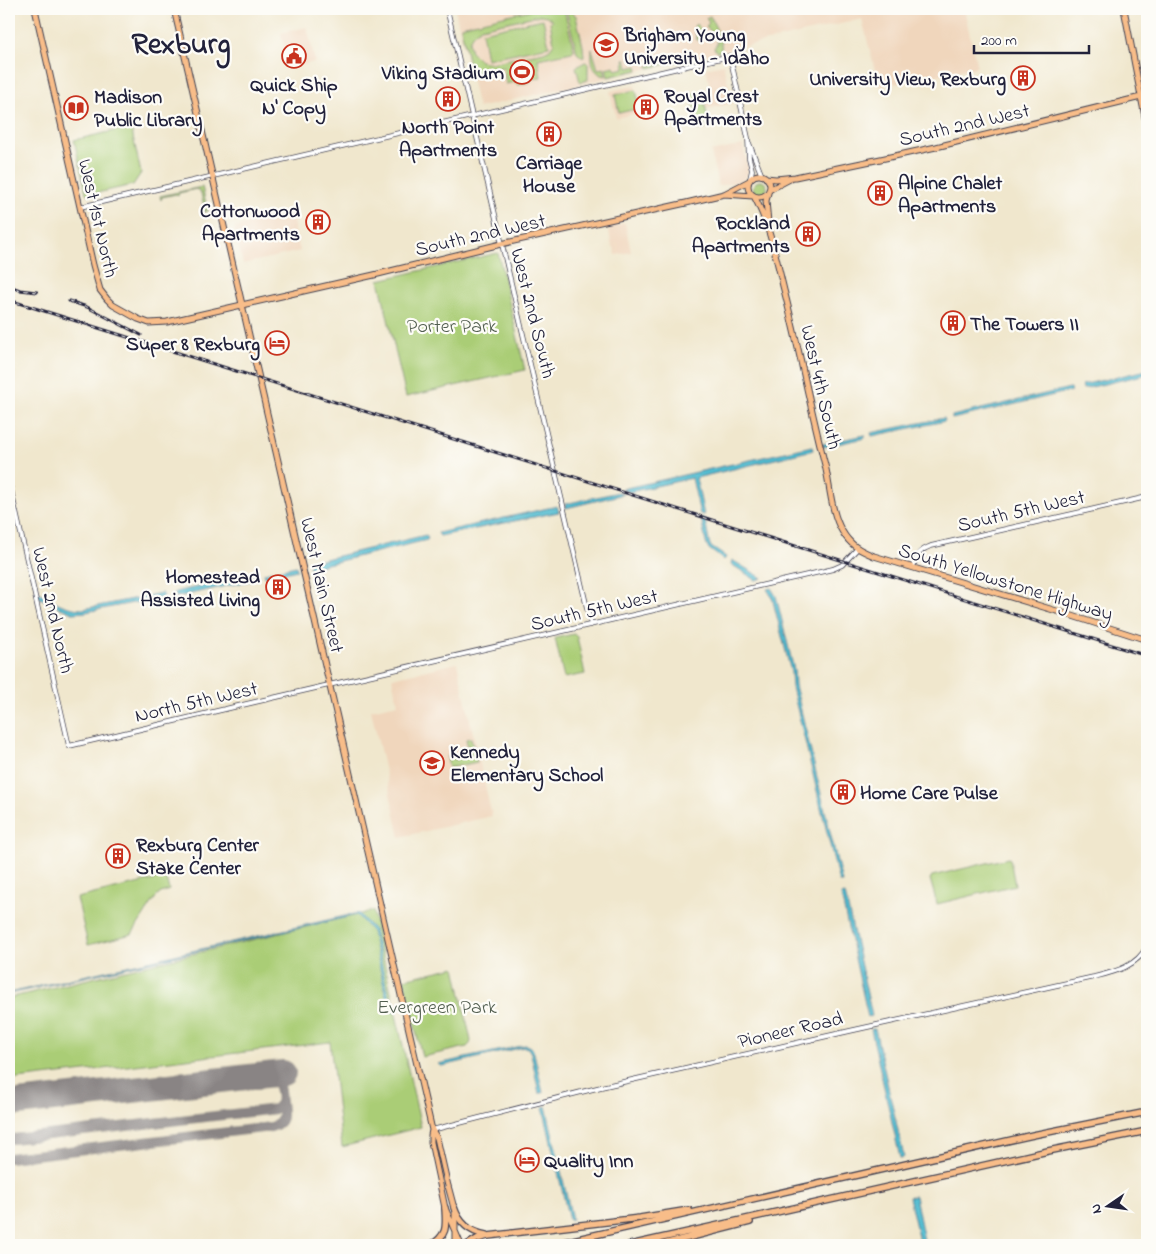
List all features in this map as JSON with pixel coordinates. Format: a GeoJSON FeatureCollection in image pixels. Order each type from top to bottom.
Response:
{"type":"FeatureCollection","features":[{"type":"Feature","properties":{"kind":"highway"},"geometry":{"type":"LineString","coordinates":[[551,1245],[1033,1135],[1147,1112]]}},
{"type":"Feature","properties":{"kind":"highway"},"geometry":{"type":"LineString","coordinates":[[630,1245],[1048,1151],[1147,1131]]}},
{"type":"Feature","properties":{"kind":"highway"},"geometry":{"type":"LineString","coordinates":[[660,1245],[827,1200]]}},
{"type":"Feature","properties":{"kind":"highway"},"geometry":{"type":"LineString","coordinates":[[467,1245],[477,1239],[493,1236],[740,1202]]}},
{"type":"Feature","properties":{"kind":"highway"},"geometry":{"type":"LineString","coordinates":[[454,1207],[460,1220],[466,1227],[479,1234],[493,1236]]}},
{"type":"Feature","properties":{"kind":"highway"},"geometry":{"type":"LineString","coordinates":[[431,1245],[440,1239],[445,1232],[445,1208]]}},
{"type":"Feature","properties":{"kind":"main road","name":"West 1st North"},"geometry":{"type":"LineString","coordinates":[[35,9],[93,265],[103,295],[113,305],[149,323],[167,322],[243,305]]}},
{"type":"Feature","properties":{"kind":"main road","name":"West Main Street"},"geometry":{"type":"LineString","coordinates":[[174,9],[432,1130],[437,1138],[454,1207],[456,1220],[455,1245]]}},
{"type":"Feature","properties":{"kind":"main road"},"geometry":{"type":"LineString","coordinates":[[1124,9],[1147,127]]}},
{"type":"Feature","properties":{"kind":"main road","name":"South 2nd West"},"geometry":{"type":"LineString","coordinates":[[764,177],[776,179],[795,177],[936,147],[1140,97]]}},
{"type":"Feature","properties":{"kind":"main road"},"geometry":{"type":"LineString","coordinates":[[756,176],[764,177],[769,183],[768,192],[763,197],[754,196],[748,189],[750,180],[756,176]]}},
{"type":"Feature","properties":{"kind":"main road","name":"South 2nd West"},"geometry":{"type":"LineString","coordinates":[[768,192],[795,177]]}},
{"type":"Feature","properties":{"kind":"main road","name":"South 2nd West"},"geometry":{"type":"LineString","coordinates":[[243,305],[501,244],[686,204],[724,194],[750,180]]}},
{"type":"Feature","properties":{"kind":"main road","name":"West 4th South"},"geometry":{"type":"LineString","coordinates":[[768,192],[766,205],[768,227]]}},
{"type":"Feature","properties":{"kind":"main road","name":"South 2nd West"},"geometry":{"type":"LineString","coordinates":[[724,194],[754,196]]}},
{"type":"Feature","properties":{"kind":"main road","name":"West 4th South"},"geometry":{"type":"LineString","coordinates":[[754,196],[768,227],[790,313],[837,520],[847,539],[857,549]]}},
{"type":"Feature","properties":{"kind":"main road","name":"South Yellowstone Highway"},"geometry":{"type":"LineString","coordinates":[[857,549],[874,556],[1147,640]]}},
{"type":"Feature","properties":{"kind":"main road","name":"West Main Street"},"geometry":{"type":"LineString","coordinates":[[432,1130],[431,1142],[445,1208],[462,1245]]}},
{"type":"Feature","properties":{"kind":"street","name":"West 2nd South"},"geometry":{"type":"LineString","coordinates":[[447,9],[591,625]]}},
{"type":"Feature","properties":{"kind":"street"},"geometry":{"type":"LineString","coordinates":[[80,207],[730,56],[748,138],[752,170],[750,180]]}},
{"type":"Feature","properties":{"kind":"street"},"geometry":{"type":"LineString","coordinates":[[1140,97],[1147,95]]}},
{"type":"Feature","properties":{"kind":"street"},"geometry":{"type":"LineString","coordinates":[[748,138],[764,177]]}},
{"type":"Feature","properties":{"kind":"street","name":"West 2nd North"},"geometry":{"type":"LineString","coordinates":[[9,481],[69,746]]}},
{"type":"Feature","properties":{"kind":"street","name":"South 5th West"},"geometry":{"type":"LineString","coordinates":[[913,567],[917,555],[925,548],[931,546],[1147,497]]}},
{"type":"Feature","properties":{"kind":"street","name":"South 5th West"},"geometry":{"type":"LineString","coordinates":[[330,685],[833,569],[842,565],[857,549]]}},
{"type":"Feature","properties":{"kind":"street","name":"North 5th West"},"geometry":{"type":"LineString","coordinates":[[69,746],[330,685]]}},
{"type":"Feature","properties":{"kind":"street","name":"Pioneer Road"},"geometry":{"type":"LineString","coordinates":[[432,1130],[601,1087],[1094,977],[1126,967],[1140,957],[1147,946]]}},
{"type":"Feature","properties":{"kind":"shaded area","name":"Brigham Young University - Idaho"},"geometry":{"type":"Polygon","coordinates":[[[455,9],[964,9],[977,67],[879,87],[862,19],[478,108],[455,9]]]}},
{"type":"Feature","properties":{"kind":"shaded area"},"geometry":{"type":"Polygon","coordinates":[[[307,27],[315,62],[289,68],[281,33],[307,27]]]}},
{"type":"Feature","properties":{"kind":"shaded area"},"geometry":{"type":"Polygon","coordinates":[[[723,64],[733,103],[706,109],[703,95],[711,92],[706,68],[723,64]]]}},
{"type":"Feature","properties":{"kind":"shaded area","name":"Brigham Young University - Idaho"},"geometry":{"type":"Polygon","coordinates":[[[635,86],[642,112],[616,118],[610,91],[635,86]]]}},
{"type":"Feature","properties":{"kind":"shaded area"},"geometry":{"type":"Polygon","coordinates":[[[743,145],[749,171],[747,175],[742,181],[718,186],[711,152],[743,145]]]}},
{"type":"Feature","properties":{"kind":"shaded area"},"geometry":{"type":"Polygon","coordinates":[[[291,214],[300,251],[243,264],[234,228],[291,214]]]}},
{"type":"Feature","properties":{"kind":"shaded area"},"geometry":{"type":"Polygon","coordinates":[[[625,223],[631,252],[616,255],[614,247],[612,247],[608,227],[625,223]]]}},
{"type":"Feature","properties":{"kind":"shaded area","name":"Kennedy Elementary School"},"geometry":{"type":"Polygon","coordinates":[[[457,663],[492,816],[400,837],[371,710],[398,704],[392,678],[457,663]]]}},
{"type":"Feature","properties":{"kind":"green space"},"geometry":{"type":"Polygon","coordinates":[[[534,9],[564,9],[574,50],[538,59],[541,77],[519,85],[515,82],[506,84],[503,67],[471,74],[461,26],[534,9]],[[540,15],[481,28],[470,39],[471,52],[480,61],[490,63],[544,52],[550,49],[554,43],[550,22],[553,21],[547,16],[540,15]]]}},
{"type":"Feature","properties":{"kind":"green space"},"geometry":{"type":"Polygon","coordinates":[[[566,9],[570,9],[576,16],[583,46],[583,58],[577,53],[566,9]]]}},
{"type":"Feature","properties":{"kind":"green space"},"geometry":{"type":"Polygon","coordinates":[[[710,16],[720,37],[721,51],[717,52],[714,48],[717,44],[717,38],[706,26],[709,23],[706,18],[710,16]]]}},
{"type":"Feature","properties":{"kind":"green space"},"geometry":{"type":"Polygon","coordinates":[[[543,19],[549,46],[487,59],[482,32],[543,19]]]}},
{"type":"Feature","properties":{"kind":"green space"},"geometry":{"type":"Polygon","coordinates":[[[696,24],[704,37],[702,40],[697,40],[694,26],[696,24]]]}},
{"type":"Feature","properties":{"kind":"green space"},"geometry":{"type":"Polygon","coordinates":[[[592,49],[598,69],[604,68],[606,76],[601,75],[595,70],[592,62],[592,49]]]}},
{"type":"Feature","properties":{"kind":"green space"},"geometry":{"type":"Polygon","coordinates":[[[683,54],[687,59],[650,68],[647,66],[682,58],[683,54]]]}},
{"type":"Feature","properties":{"kind":"green space"},"geometry":{"type":"Polygon","coordinates":[[[624,59],[626,59],[628,68],[637,66],[638,70],[608,77],[606,68],[614,66],[616,70],[625,68],[624,59]]]}},
{"type":"Feature","properties":{"kind":"green space"},"geometry":{"type":"Polygon","coordinates":[[[585,62],[588,63],[588,80],[580,82],[576,67],[585,62]]]}},
{"type":"Feature","properties":{"kind":"green space"},"geometry":{"type":"Polygon","coordinates":[[[636,90],[640,108],[619,113],[615,95],[636,90]]]}},
{"type":"Feature","properties":{"kind":"green space"},"geometry":{"type":"Polygon","coordinates":[[[691,94],[703,95],[708,120],[704,121],[706,129],[699,130],[691,94]]]}},
{"type":"Feature","properties":{"kind":"green space"},"geometry":{"type":"Polygon","coordinates":[[[131,127],[141,173],[133,185],[88,195],[74,140],[131,127]]]}},
{"type":"Feature","properties":{"kind":"green space"},"geometry":{"type":"Polygon","coordinates":[[[760,181],[765,183],[767,188],[765,193],[760,195],[755,193],[753,188],[755,183],[760,181]]]}},
{"type":"Feature","properties":{"kind":"green space"},"geometry":{"type":"Polygon","coordinates":[[[202,187],[208,211],[203,212],[205,211],[201,193],[196,189],[179,193],[178,196],[176,194],[162,197],[161,200],[160,196],[202,187]]]}},
{"type":"Feature","properties":{"kind":"green space","name":"Porter Park"},"geometry":{"type":"Polygon","coordinates":[[[498,253],[525,370],[406,397],[379,280],[498,253]]]}},
{"type":"Feature","properties":{"kind":"green space"},"geometry":{"type":"Polygon","coordinates":[[[574,634],[577,637],[585,674],[564,678],[555,638],[574,634]]]}},
{"type":"Feature","properties":{"kind":"green space"},"geometry":{"type":"Polygon","coordinates":[[[471,738],[477,762],[449,768],[447,757],[454,755],[455,760],[470,756],[466,739],[471,738]]]}},
{"type":"Feature","properties":{"kind":"green space"},"geometry":{"type":"Polygon","coordinates":[[[1010,859],[1015,885],[937,904],[930,879],[932,876],[1010,859]]]}},
{"type":"Feature","properties":{"kind":"green space"},"geometry":{"type":"Polygon","coordinates":[[[165,874],[169,890],[156,897],[132,934],[88,945],[77,898],[157,879],[158,876],[165,874]]]}},
{"type":"Feature","properties":{"kind":"green space"},"geometry":{"type":"Polygon","coordinates":[[[373,911],[421,1127],[342,1147],[330,1042],[9,1080],[9,998],[373,911]]]}},
{"type":"Feature","properties":{"kind":"green space","name":"Evergreen Park"},"geometry":{"type":"Polygon","coordinates":[[[455,967],[471,1041],[470,1044],[467,1047],[422,1057],[404,979],[455,967]]]}},
{"type":"Feature","properties":{"kind":"water"},"geometry":{"type":"Polygon","coordinates":[[[1147,370],[1147,374],[1083,389],[1082,385],[1147,370]]]}},
{"type":"Feature","properties":{"kind":"water"},"geometry":{"type":"Polygon","coordinates":[[[1070,388],[1071,391],[952,419],[952,416],[1070,388]]]}},
{"type":"Feature","properties":{"kind":"water"},"geometry":{"type":"Polygon","coordinates":[[[944,418],[945,421],[872,436],[871,433],[944,418]]]}},
{"type":"Feature","properties":{"kind":"water"},"geometry":{"type":"Polygon","coordinates":[[[865,435],[865,438],[823,447],[823,444],[865,435]]]}},
{"type":"Feature","properties":{"kind":"water"},"geometry":{"type":"Polygon","coordinates":[[[812,446],[813,450],[696,478],[704,515],[700,514],[692,478],[629,492],[622,489],[812,446]]]}},
{"type":"Feature","properties":{"kind":"water"},"geometry":{"type":"Polygon","coordinates":[[[619,492],[624,494],[566,508],[565,504],[619,492]]]}},
{"type":"Feature","properties":{"kind":"water"},"geometry":{"type":"Polygon","coordinates":[[[557,506],[559,512],[440,536],[438,533],[557,506]]]}},
{"type":"Feature","properties":{"kind":"water"},"geometry":{"type":"Polygon","coordinates":[[[701,517],[705,520],[711,547],[726,557],[724,560],[709,549],[701,517]]]}},
{"type":"Feature","properties":{"kind":"water"},"geometry":{"type":"Polygon","coordinates":[[[426,535],[427,540],[310,568],[309,563],[426,535]]]}},
{"type":"Feature","properties":{"kind":"water"},"geometry":{"type":"Polygon","coordinates":[[[732,560],[762,578],[756,580],[731,564],[732,560]]]}},
{"type":"Feature","properties":{"kind":"water"},"geometry":{"type":"Polygon","coordinates":[[[296,566],[297,570],[265,577],[264,573],[296,566]]]}},
{"type":"Feature","properties":{"kind":"water"},"geometry":{"type":"Polygon","coordinates":[[[258,574],[258,579],[176,597],[175,592],[258,574]]]}},
{"type":"Feature","properties":{"kind":"water"},"geometry":{"type":"Polygon","coordinates":[[[771,588],[776,596],[794,670],[795,685],[842,882],[839,882],[792,687],[791,672],[772,597],[767,589],[771,588]]]}},
{"type":"Feature","properties":{"kind":"water"},"geometry":{"type":"Polygon","coordinates":[[[36,591],[64,606],[76,609],[162,593],[164,597],[73,613],[38,597],[36,591]]]}},
{"type":"Feature","properties":{"kind":"water"},"geometry":{"type":"Polygon","coordinates":[[[845,894],[872,1016],[868,1017],[841,895],[845,894]]]}},
{"type":"Feature","properties":{"kind":"water"},"geometry":{"type":"Polygon","coordinates":[[[358,913],[374,930],[391,1007],[394,1008],[395,1013],[389,1010],[372,932],[357,915],[9,994],[9,993],[358,913]]]}},
{"type":"Feature","properties":{"kind":"water"},"geometry":{"type":"Polygon","coordinates":[[[871,1029],[875,1029],[904,1157],[900,1158],[871,1029]]]}},
{"type":"Feature","properties":{"kind":"water"},"geometry":{"type":"Polygon","coordinates":[[[525,1045],[531,1047],[534,1053],[543,1093],[539,1093],[531,1053],[528,1048],[524,1047],[447,1065],[441,1066],[438,1064],[525,1045]]]}},
{"type":"Feature","properties":{"kind":"water"},"geometry":{"type":"Polygon","coordinates":[[[546,1106],[572,1219],[569,1220],[543,1107],[546,1106]]]}},
{"type":"Feature","properties":{"kind":"water"},"geometry":{"type":"Polygon","coordinates":[[[915,1196],[925,1245],[920,1245],[909,1197],[915,1196]]]}},
{"type":"Feature","properties":{"kind":"taxiway"},"geometry":{"type":"LineString","coordinates":[[9,1137],[13,1139],[276,1109],[280,1104],[280,1089],[277,1082],[268,1075]]}},
{"type":"Feature","properties":{"kind":"taxiway"},"geometry":{"type":"LineString","coordinates":[[9,1158],[271,1127],[281,1120],[281,1101]]}},
{"type":"Feature","properties":{"kind":"taxiway"},"geometry":{"type":"LineString","coordinates":[[9,1109],[16,1104]]}},
{"type":"Feature","properties":{"kind":"runway"},"geometry":{"type":"LineString","coordinates":[[9,1104],[283,1073]]}},
{"type":"Feature","properties":{"kind":"railway"},"geometry":{"type":"LineString","coordinates":[[9,286],[20,290],[37,292]]}},
{"type":"Feature","properties":{"kind":"railway"},"geometry":{"type":"LineString","coordinates":[[9,300],[1147,656]]}},
{"type":"Feature","properties":{"kind":"railway"},"geometry":{"type":"LineString","coordinates":[[69,301],[87,307],[141,335]]}},
{"type":"Feature","properties":{"kind":"place","name":"Brigham Young University - Idaho"},"geometry":{"type":"Point","coordinates":[606,45]}},
{"type":"Feature","properties":{"kind":"place","name":"Quick Ship N' Copy"},"geometry":{"type":"Point","coordinates":[294,56]}},
{"type":"Feature","properties":{"kind":"place","name":"Viking Stadium"},"geometry":{"type":"Point","coordinates":[522,72]}},
{"type":"Feature","properties":{"kind":"place","name":"University View, Rexburg"},"geometry":{"type":"Point","coordinates":[1023,78]}},
{"type":"Feature","properties":{"kind":"place","name":"North Point Apartments"},"geometry":{"type":"Point","coordinates":[448,99]}},
{"type":"Feature","properties":{"kind":"place","name":"Royal Crest Apartments"},"geometry":{"type":"Point","coordinates":[646,107]}},
{"type":"Feature","properties":{"kind":"place","name":"Madison Public Library"},"geometry":{"type":"Point","coordinates":[76,108]}},
{"type":"Feature","properties":{"kind":"place","name":"Carriage House"},"geometry":{"type":"Point","coordinates":[549,134]}},
{"type":"Feature","properties":{"kind":"place","name":"Alpine Chalet Apartments"},"geometry":{"type":"Point","coordinates":[880,193]}},
{"type":"Feature","properties":{"kind":"place","name":"Cottonwood Apartments"},"geometry":{"type":"Point","coordinates":[318,222]}},
{"type":"Feature","properties":{"kind":"place","name":"Rockland Apartments"},"geometry":{"type":"Point","coordinates":[808,234]}},
{"type":"Feature","properties":{"kind":"place","name":"The Towers II"},"geometry":{"type":"Point","coordinates":[953,323]}},
{"type":"Feature","properties":{"kind":"place","name":"Super 8 Rexburg"},"geometry":{"type":"Point","coordinates":[277,343]}},
{"type":"Feature","properties":{"kind":"place","name":"Homestead Assisted Living"},"geometry":{"type":"Point","coordinates":[278,587]}},
{"type":"Feature","properties":{"kind":"place","name":"Kennedy Elementary School"},"geometry":{"type":"Point","coordinates":[432,763]}},
{"type":"Feature","properties":{"kind":"place","name":"Home Care Pulse"},"geometry":{"type":"Point","coordinates":[843,792]}},
{"type":"Feature","properties":{"kind":"place","name":"Rexburg Center Stake Center"},"geometry":{"type":"Point","coordinates":[118,856]}},
{"type":"Feature","properties":{"kind":"place","name":"Quality Inn"},"geometry":{"type":"Point","coordinates":[527,1160]}},
{"type":"Feature","properties":{"kind":"district","name":"Rexburg"},"geometry":{"type":"Point","coordinates":[181,43]}}]}
